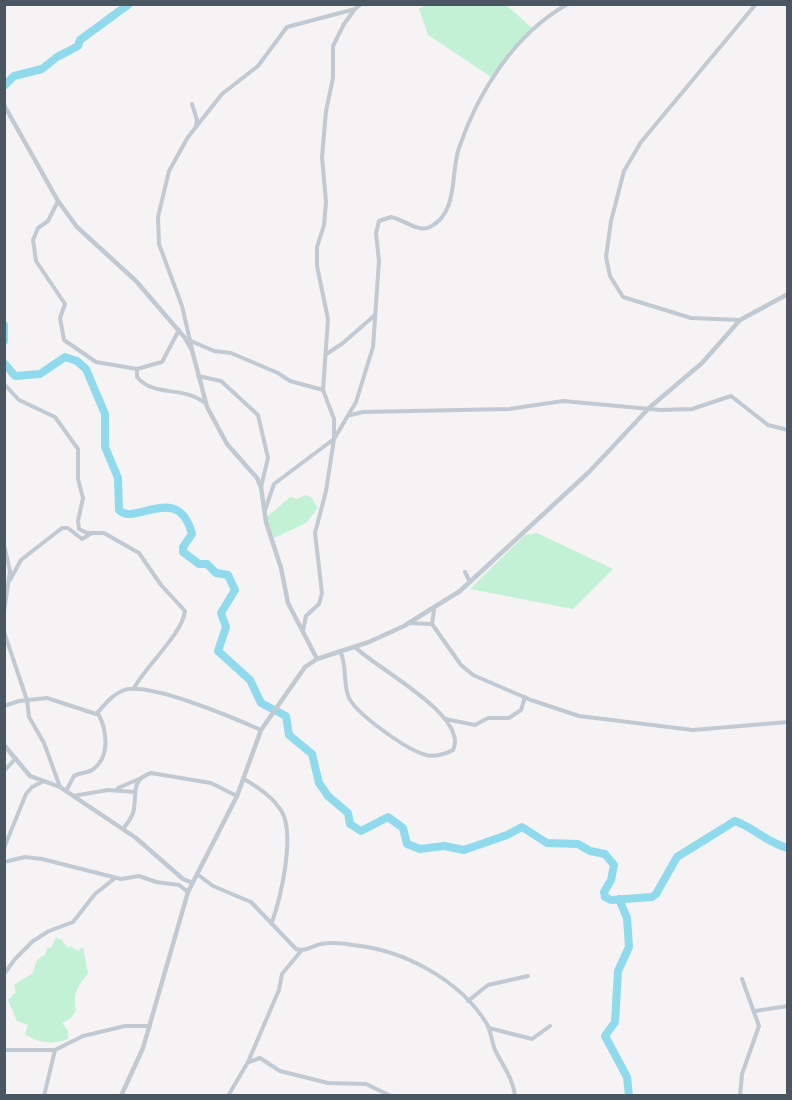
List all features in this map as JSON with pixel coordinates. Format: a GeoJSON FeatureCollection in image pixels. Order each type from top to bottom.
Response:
{"type":"FeatureCollection","features":[{"type":"Feature","properties":{"kind":"street"},"geometry":{"type":"LineString","coordinates":[[302,633],[306,616],[319,604],[322,593],[315,533],[334,439],[334,419],[323,390],[327,320],[317,266],[317,247],[324,225],[326,202],[323,181],[323,136],[333,78],[333,46],[344,24],[361,4]]}},
{"type":"Feature","properties":{"kind":"street"},"geometry":{"type":"LineString","coordinates":[[265,512],[274,484],[334,439],[349,416],[363,385],[373,347],[379,261],[376,233],[379,222],[394,217],[421,229],[427,228],[442,217],[449,206],[460,146],[491,81],[537,26],[568,4]]}},
{"type":"Feature","properties":{"kind":"street"},"geometry":{"type":"LineString","coordinates":[[740,320],[691,318],[623,297],[610,276],[606,247],[616,195],[632,155],[756,4]]}},
{"type":"Feature","properties":{"kind":"street"},"geometry":{"type":"LineString","coordinates":[[317,659],[288,603],[261,487],[257,478],[227,444],[205,403],[182,306],[159,244],[158,217],[169,171],[196,127],[226,89],[252,72],[287,27],[355,9]]}},
{"type":"Feature","properties":{"kind":"street"},"geometry":{"type":"LineString","coordinates":[[192,104],[197,120],[196,127]]}},
{"type":"Feature","properties":{"kind":"street"},"geometry":{"type":"LineString","coordinates":[[4,105],[58,201],[77,226],[136,281],[179,330],[192,350]]}},
{"type":"Feature","properties":{"kind":"street"},"geometry":{"type":"LineString","coordinates":[[58,201],[48,221],[38,228],[33,240],[36,261],[65,304],[60,318],[64,340],[96,363],[137,369],[162,362],[179,330]]}},
{"type":"Feature","properties":{"kind":"street"},"geometry":{"type":"LineString","coordinates":[[121,1095],[150,1026],[188,892],[237,796],[261,730],[305,667],[317,659],[355,647],[409,623],[434,609],[470,582],[589,472],[649,408],[702,363],[740,320],[788,294]]}},
{"type":"Feature","properties":{"kind":"street"},"geometry":{"type":"LineString","coordinates":[[324,356],[344,343],[375,314]]}},
{"type":"Feature","properties":{"kind":"street"},"geometry":{"type":"LineString","coordinates":[[191,341],[214,351],[231,353],[278,373],[290,381],[323,390]]}},
{"type":"Feature","properties":{"kind":"street"},"geometry":{"type":"LineString","coordinates":[[137,369],[136,377],[147,386],[191,393],[205,403]]}},
{"type":"Feature","properties":{"kind":"street"},"geometry":{"type":"LineString","coordinates":[[197,376],[221,381],[258,415],[268,458],[261,487]]}},
{"type":"Feature","properties":{"kind":"street"},"geometry":{"type":"LineString","coordinates":[[4,384],[19,400],[56,417],[76,446],[78,479],[83,498],[78,525],[82,532],[104,533],[139,553],[161,585],[185,611],[184,618],[162,652],[134,688],[111,697],[98,712],[86,712],[47,698],[4,706]]}},
{"type":"Feature","properties":{"kind":"street"},"geometry":{"type":"LineString","coordinates":[[349,416],[363,412],[509,409],[563,400],[661,410],[692,409],[731,396],[768,425],[788,430]]}},
{"type":"Feature","properties":{"kind":"street"},"geometry":{"type":"LineString","coordinates":[[4,612],[10,580],[21,560],[62,528],[68,528],[82,539],[93,532]]}},
{"type":"Feature","properties":{"kind":"street"},"geometry":{"type":"LineString","coordinates":[[4,545],[10,580]]}},
{"type":"Feature","properties":{"kind":"street"},"geometry":{"type":"LineString","coordinates":[[465,572],[470,582]]}},
{"type":"Feature","properties":{"kind":"street"},"geometry":{"type":"LineString","coordinates":[[434,609],[432,624],[467,670],[483,680],[525,698],[579,716],[693,730],[788,722]]}},
{"type":"Feature","properties":{"kind":"street"},"geometry":{"type":"LineString","coordinates":[[409,623],[432,624]]}},
{"type":"Feature","properties":{"kind":"street"},"geometry":{"type":"LineString","coordinates":[[4,632],[27,700],[29,717],[44,743],[60,787]]}},
{"type":"Feature","properties":{"kind":"street"},"geometry":{"type":"LineString","coordinates":[[340,651],[346,662],[350,700],[402,744],[431,756],[451,752],[455,747],[455,737],[445,719],[404,681],[374,664],[355,647]]}},
{"type":"Feature","properties":{"kind":"street"},"geometry":{"type":"LineString","coordinates":[[134,688],[189,701],[261,730]]}},
{"type":"Feature","properties":{"kind":"street"},"geometry":{"type":"LineString","coordinates":[[445,719],[475,725],[488,718],[509,718],[521,710],[525,698]]}},
{"type":"Feature","properties":{"kind":"street"},"geometry":{"type":"LineString","coordinates":[[66,791],[77,774],[91,771],[102,758],[105,728],[98,712]]}},
{"type":"Feature","properties":{"kind":"street"},"geometry":{"type":"LineString","coordinates":[[4,745],[30,776],[47,780],[60,787],[123,829],[161,858],[183,879],[193,883]]}},
{"type":"Feature","properties":{"kind":"street"},"geometry":{"type":"LineString","coordinates":[[4,771],[16,758]]}},
{"type":"Feature","properties":{"kind":"street"},"geometry":{"type":"LineString","coordinates":[[116,790],[154,773],[206,782],[237,796]]}},
{"type":"Feature","properties":{"kind":"street"},"geometry":{"type":"LineString","coordinates":[[123,829],[134,812],[135,792],[139,778]]}},
{"type":"Feature","properties":{"kind":"street"},"geometry":{"type":"LineString","coordinates":[[244,779],[268,795],[284,817],[286,856],[273,922]]}},
{"type":"Feature","properties":{"kind":"street"},"geometry":{"type":"LineString","coordinates":[[4,848],[26,794],[38,783],[47,780]]}},
{"type":"Feature","properties":{"kind":"street"},"geometry":{"type":"LineString","coordinates":[[73,796],[116,790],[135,792]]}},
{"type":"Feature","properties":{"kind":"street"},"geometry":{"type":"LineString","coordinates":[[4,862],[33,857],[121,879],[139,876],[156,882],[179,885],[188,892]]}},
{"type":"Feature","properties":{"kind":"street"},"geometry":{"type":"LineString","coordinates":[[197,874],[213,886],[251,902],[273,922],[291,944],[302,951]]}},
{"type":"Feature","properties":{"kind":"street"},"geometry":{"type":"LineString","coordinates":[[4,974],[15,958],[33,941],[42,934],[73,922],[95,894],[116,877]]}},
{"type":"Feature","properties":{"kind":"street"},"geometry":{"type":"LineString","coordinates":[[228,1095],[248,1062],[279,990],[282,974],[302,951],[329,943],[382,951],[445,980],[468,1001],[489,1027],[496,1050],[512,1078],[515,1095]]}},
{"type":"Feature","properties":{"kind":"street"},"geometry":{"type":"LineString","coordinates":[[468,1001],[488,985],[528,976]]}},
{"type":"Feature","properties":{"kind":"street"},"geometry":{"type":"LineString","coordinates":[[740,1095],[742,1074],[759,1026],[756,1011],[742,979]]}},
{"type":"Feature","properties":{"kind":"street"},"geometry":{"type":"LineString","coordinates":[[756,1011],[788,1006]]}},
{"type":"Feature","properties":{"kind":"street"},"geometry":{"type":"LineString","coordinates":[[4,1050],[55,1050],[84,1036],[125,1026],[150,1026]]}},
{"type":"Feature","properties":{"kind":"street"},"geometry":{"type":"LineString","coordinates":[[489,1027],[532,1039],[550,1026]]}},
{"type":"Feature","properties":{"kind":"street"},"geometry":{"type":"LineString","coordinates":[[44,1095],[55,1050]]}},
{"type":"Feature","properties":{"kind":"street"},"geometry":{"type":"LineString","coordinates":[[248,1062],[260,1058],[280,1071],[328,1083],[366,1084],[391,1095]]}},
{"type":"Feature","properties":{"kind":"green space"},"geometry":{"type":"Polygon","coordinates":[[[427,4],[506,5],[532,28],[509,51],[491,77],[428,35],[419,9],[427,4]]]}},
{"type":"Feature","properties":{"kind":"green space"},"geometry":{"type":"Polygon","coordinates":[[[305,495],[311,497],[318,508],[306,523],[274,538],[266,518],[290,497],[297,499],[305,495]]]}},
{"type":"Feature","properties":{"kind":"green space"},"geometry":{"type":"Polygon","coordinates":[[[537,533],[613,569],[573,609],[470,589],[525,535],[537,533]]]}},
{"type":"Feature","properties":{"kind":"green space"},"geometry":{"type":"Polygon","coordinates":[[[56,938],[61,939],[68,948],[70,946],[78,951],[83,947],[88,974],[77,990],[76,1010],[71,1018],[62,1023],[68,1031],[68,1039],[46,1042],[25,1034],[28,1025],[17,1021],[8,1000],[16,992],[14,985],[33,973],[38,960],[45,955],[47,948],[51,948],[56,938]]]}},
{"type":"Feature","properties":{"kind":"waterway"},"geometry":{"type":"LineString","coordinates":[[4,86],[14,76],[42,69],[57,57],[78,46],[80,40],[129,4]]}},
{"type":"Feature","properties":{"kind":"waterway"},"geometry":{"type":"LineString","coordinates":[[4,325],[4,341]]}},
{"type":"Feature","properties":{"kind":"waterway"},"geometry":{"type":"LineString","coordinates":[[4,363],[15,376],[40,374],[65,357],[77,361],[86,369],[105,414],[105,447],[118,478],[119,510],[126,514],[167,508],[177,510],[186,518],[192,534],[183,547],[183,552],[199,564],[207,564],[216,573],[228,575],[235,590],[221,613],[226,627],[218,651],[250,680],[261,703],[286,716],[289,735],[312,754],[319,783],[328,796],[348,813],[350,824],[361,831],[388,817],[403,828],[407,844],[420,849],[444,846],[464,850],[507,835],[522,827],[547,843],[578,844],[590,851],[605,854],[614,865],[611,880],[604,892],[605,897],[611,900],[652,897],[656,894],[677,857],[735,821],[774,843],[788,848]]}},
{"type":"Feature","properties":{"kind":"waterway"},"geometry":{"type":"LineString","coordinates":[[619,899],[627,918],[629,947],[618,971],[615,1022],[605,1036],[627,1077],[629,1096]]}}]}
